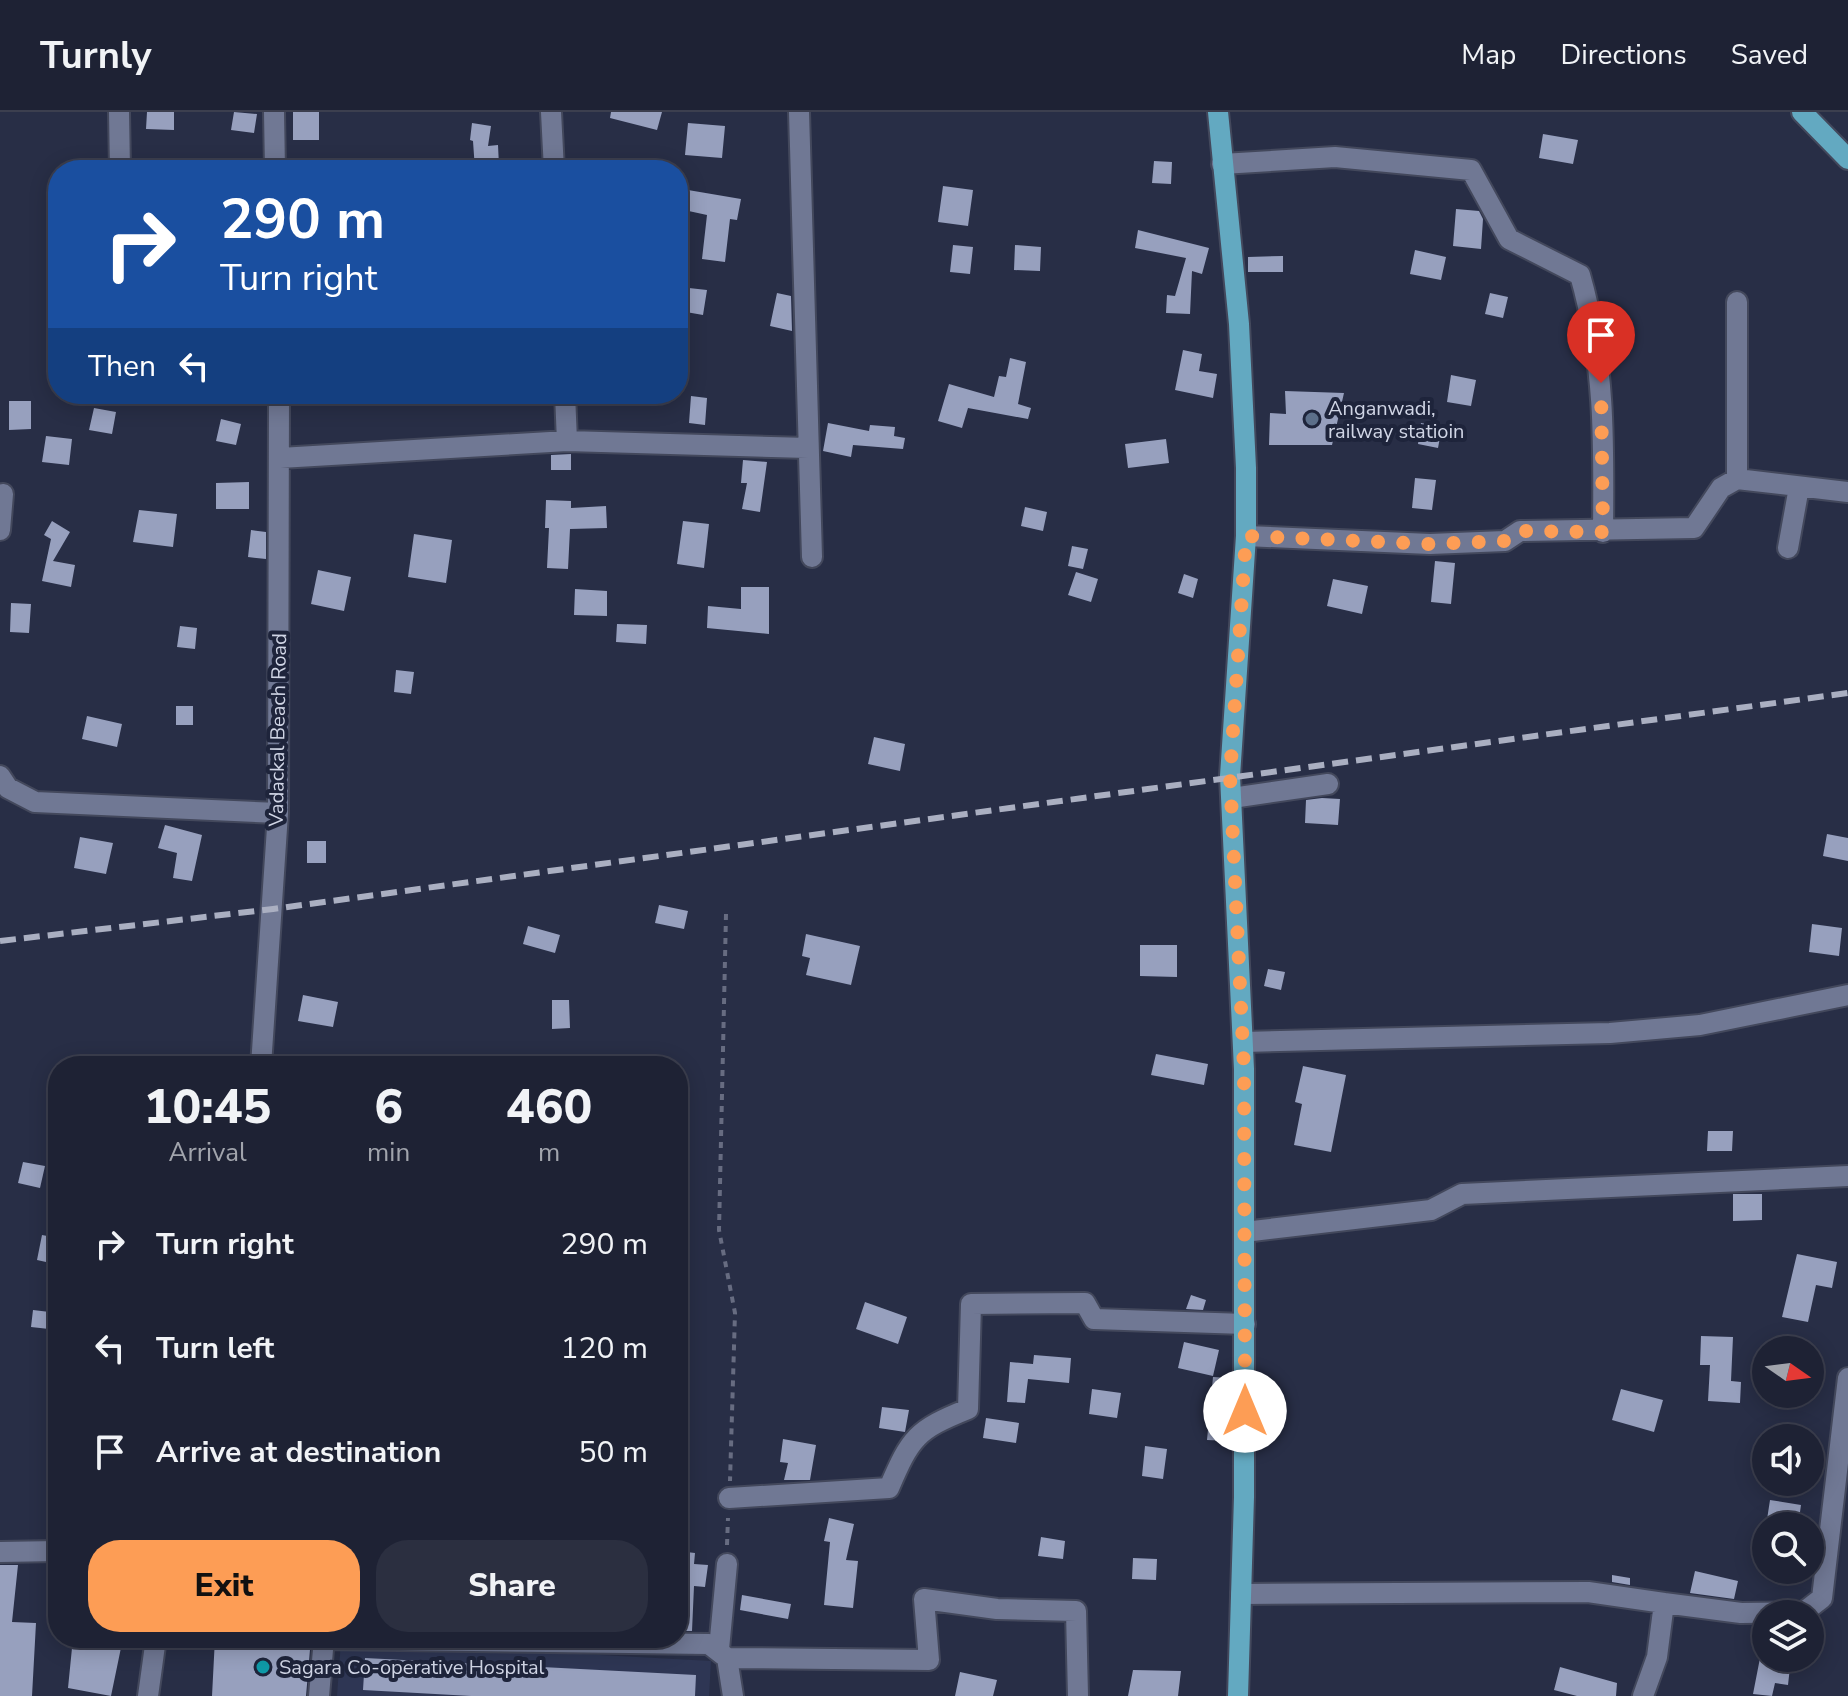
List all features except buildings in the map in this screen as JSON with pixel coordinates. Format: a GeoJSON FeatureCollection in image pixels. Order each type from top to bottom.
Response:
{"type":"FeatureCollection","features":[{"type":"Feature","properties":{"kind":"main road"},"geometry":{"type":"LineString","coordinates":[[1218,112],[1239,324],[1246,536],[1232,798],[1243,1042],[1245,1324],[1238,1696]]}},
{"type":"Feature","properties":{"kind":"main road"},"geometry":{"type":"LineString","coordinates":[[1802,112],[1848,159]]}},
{"type":"Feature","properties":{"kind":"street"},"geometry":{"type":"LineString","coordinates":[[119,112],[120,160]]}},
{"type":"Feature","properties":{"kind":"street"},"geometry":{"type":"LineString","coordinates":[[274,112],[275,160]]}},
{"type":"Feature","properties":{"kind":"street"},"geometry":{"type":"LineString","coordinates":[[551,112],[553,160]]}},
{"type":"Feature","properties":{"kind":"street"},"geometry":{"type":"LineString","coordinates":[[799,112],[812,557]]}},
{"type":"Feature","properties":{"kind":"street"},"geometry":{"type":"LineString","coordinates":[[1222,164],[1335,157],[1471,170],[1509,239],[1580,275],[1595,327],[1604,412],[1603,532]]}},
{"type":"Feature","properties":{"kind":"street"},"geometry":{"type":"LineString","coordinates":[[1737,302],[1737,479]]}},
{"type":"Feature","properties":{"kind":"street","name":"Vadackal Beach Road"},"geometry":{"type":"LineString","coordinates":[[262,1056],[278,813],[279,404]]}},
{"type":"Feature","properties":{"kind":"street"},"geometry":{"type":"LineString","coordinates":[[565,404],[567,441]]}},
{"type":"Feature","properties":{"kind":"street"},"geometry":{"type":"LineString","coordinates":[[280,458],[567,441],[808,448]]}},
{"type":"Feature","properties":{"kind":"street"},"geometry":{"type":"LineString","coordinates":[[1246,536],[1430,544],[1505,541],[1520,531],[1603,532],[1694,528],[1721,488],[1737,479],[1848,492]]}},
{"type":"Feature","properties":{"kind":"street"},"geometry":{"type":"LineString","coordinates":[[1788,548],[1799,487]]}},
{"type":"Feature","properties":{"kind":"street"},"geometry":{"type":"LineString","coordinates":[[0,530],[3,494]]}},
{"type":"Feature","properties":{"kind":"street"},"geometry":{"type":"LineString","coordinates":[[0,776],[8,788],[35,802],[278,813]]}},
{"type":"Feature","properties":{"kind":"street"},"geometry":{"type":"LineString","coordinates":[[1232,798],[1328,784]]}},
{"type":"Feature","properties":{"kind":"street"},"geometry":{"type":"LineString","coordinates":[[1243,1042],[1610,1033],[1700,1025],[1848,995]]}},
{"type":"Feature","properties":{"kind":"street"},"geometry":{"type":"LineString","coordinates":[[1244,1232],[1431,1210],[1462,1194],[1848,1176]]}},
{"type":"Feature","properties":{"kind":"street"},"geometry":{"type":"LineString","coordinates":[[729,1498],[889,1488],[907,1445],[936,1422],[968,1409],[971,1304],[1085,1303],[1094,1319],[1245,1324]]}},
{"type":"Feature","properties":{"kind":"street"},"geometry":{"type":"LineString","coordinates":[[1241,1594],[1588,1592],[1741,1613],[1804,1612],[1822,1598],[1848,1378]]}},
{"type":"Feature","properties":{"kind":"street"},"geometry":{"type":"LineString","coordinates":[[0,1552],[48,1551]]}},
{"type":"Feature","properties":{"kind":"street"},"geometry":{"type":"LineString","coordinates":[[727,1564],[723,1654],[733,1696]]}},
{"type":"Feature","properties":{"kind":"street"},"geometry":{"type":"LineString","coordinates":[[688,1644],[709,1644],[723,1654],[929,1660],[924,1599],[997,1609],[1076,1611],[1078,1696]]}},
{"type":"Feature","properties":{"kind":"street"},"geometry":{"type":"LineString","coordinates":[[1643,1696],[1657,1657],[1664,1603]]}},
{"type":"Feature","properties":{"kind":"street"},"geometry":{"type":"LineString","coordinates":[[148,1696],[155,1648]]}},
{"type":"Feature","properties":{"kind":"street"},"geometry":{"type":"LineString","coordinates":[[319,1696],[323,1648]]}},
{"type":"Feature","properties":{"kind":"path"},"geometry":{"type":"LineString","coordinates":[[726,914],[719,1230],[735,1313],[727,1564]]}},
{"type":"Feature","properties":{"kind":"shaded area"},"geometry":{"type":"Polygon","coordinates":[[[340,1648],[470,1648],[711,1661],[709,1696],[337,1696],[340,1648]]]}},
{"type":"Feature","properties":{"kind":"railway"},"geometry":{"type":"LineString","coordinates":[[0,941],[273,909],[1848,693]]}},
{"type":"Feature","properties":{"kind":"place","name":"Anganwadi, railway statioin"},"geometry":{"type":"Point","coordinates":[1312,419]}},
{"type":"Feature","properties":{"kind":"place","name":"Sagara Co-operative Hospital"},"geometry":{"type":"Point","coordinates":[263,1667]}},
{"type":"Feature","properties":{"kind":"route"},"geometry":{"type":"LineString","coordinates":[[1245,1411],[1244,1069],[1230,776],[1246,536],[1430,544],[1505,541],[1520,531],[1603,532],[1604,412],[1601,383]]}}]}
